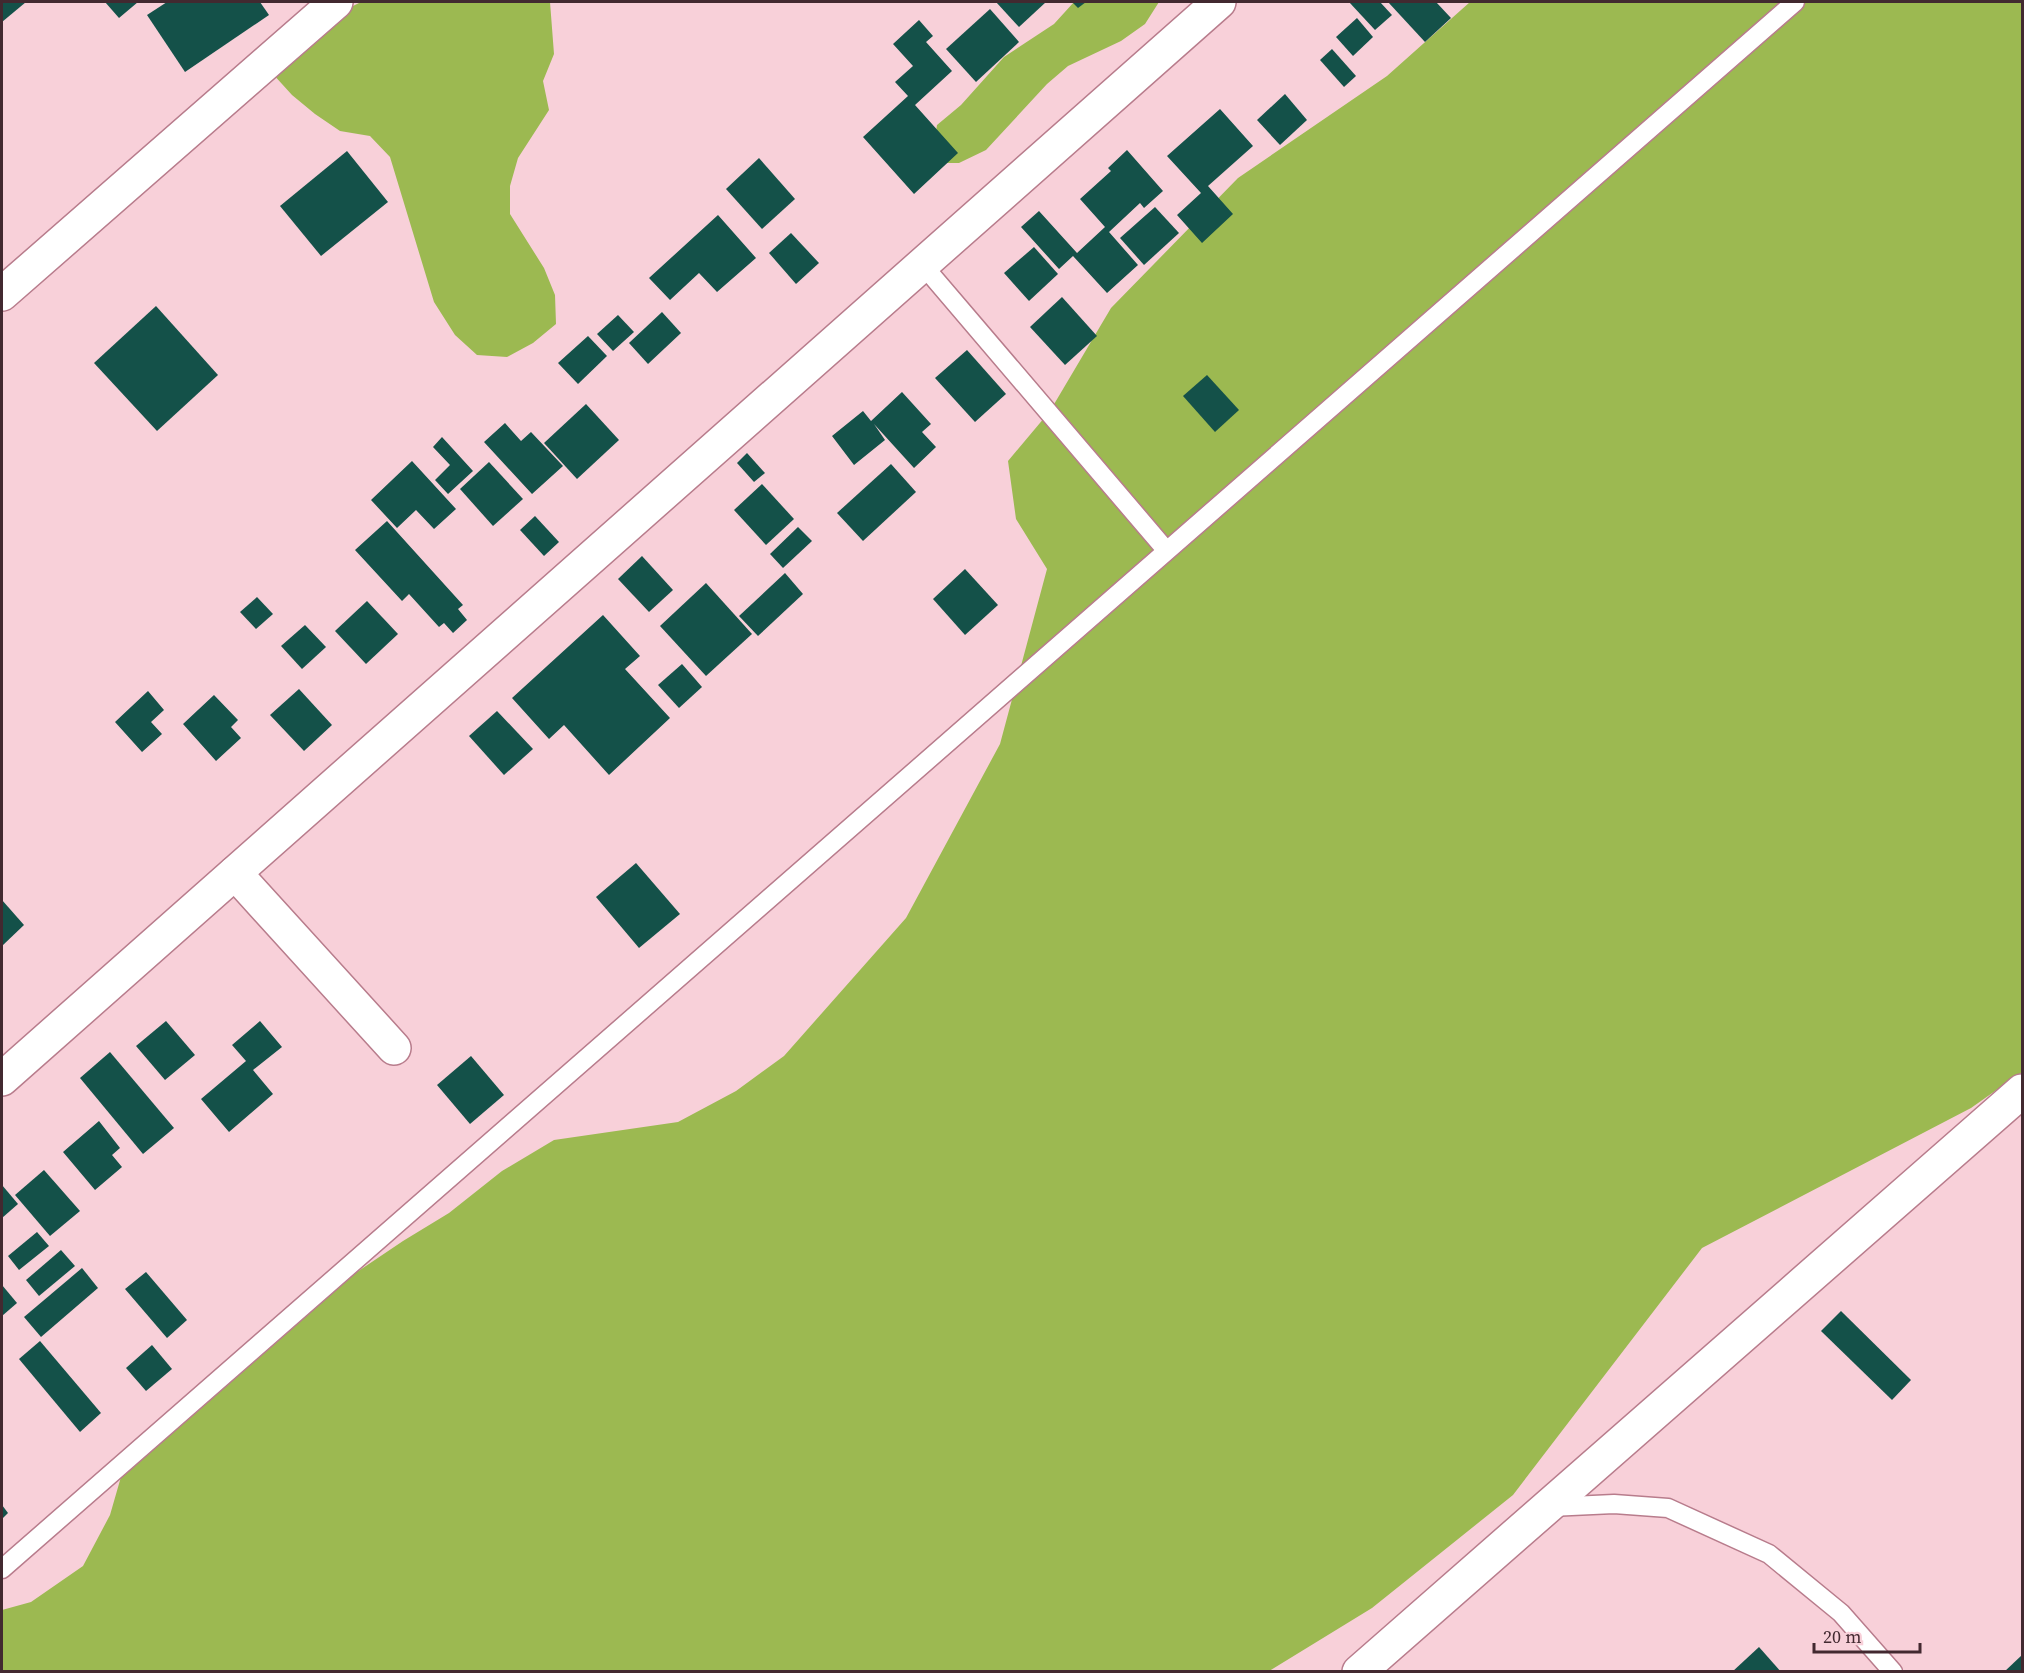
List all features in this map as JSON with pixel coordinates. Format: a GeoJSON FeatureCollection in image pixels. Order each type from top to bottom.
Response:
{"type":"FeatureCollection","features":[{"type":"Feature","properties":{"kind":"street"},"geometry":{"type":"LineString","coordinates":[[2,294],[336,2]]}},
{"type":"Feature","properties":{"kind":"street"},"geometry":{"type":"LineString","coordinates":[[2,1079],[1219,2]]}},
{"type":"Feature","properties":{"kind":"street"},"geometry":{"type":"LineString","coordinates":[[235,873],[394,1048]]}},
{"type":"Feature","properties":{"kind":"street"},"geometry":{"type":"LineString","coordinates":[[1359,1671],[2022,1091]]}},
{"type":"Feature","properties":{"kind":"lane"},"geometry":{"type":"LineString","coordinates":[[2,1569],[1795,2]]}},
{"type":"Feature","properties":{"kind":"lane"},"geometry":{"type":"LineString","coordinates":[[922,264],[1166,550]]}},
{"type":"Feature","properties":{"kind":"lane"},"geometry":{"type":"LineString","coordinates":[[1546,1508],[1614,1504],[1668,1508],[1769,1554],[1841,1613],[1893,1671]]}},
{"type":"Feature","properties":{"kind":"green space"},"geometry":{"type":"Polygon","coordinates":[[[361,2],[550,2],[554,54],[543,81],[549,110],[518,158],[510,186],[510,214],[544,268],[555,295],[556,324],[533,343],[507,357],[477,355],[455,335],[434,302],[390,157],[370,136],[340,131],[315,114],[292,95],[272,73],[278,44],[294,16],[323,9],[353,6],[361,2]]]}},
{"type":"Feature","properties":{"kind":"green space"},"geometry":{"type":"Polygon","coordinates":[[[1074,2],[1159,2],[1145,24],[1121,41],[1068,66],[1047,84],[986,150],[959,163],[931,163],[937,125],[961,105],[1004,57],[1054,24],[1074,2]]]}},
{"type":"Feature","properties":{"kind":"green space"},"geometry":{"type":"Polygon","coordinates":[[[1470,2],[2022,2],[2022,1072],[1971,1108],[1702,1248],[1513,1495],[1372,1608],[1269,1671],[2,1672],[2,1610],[31,1602],[83,1566],[110,1515],[127,1456],[302,1294],[357,1272],[449,1213],[502,1171],[554,1140],[678,1122],[736,1091],[784,1056],[906,918],[1000,744],[1047,569],[1016,519],[1008,461],[1050,411],[1111,308],[1238,178],[1387,76],[1470,2]]]}},
{"type":"Feature","properties":{"kind":"building"},"geometry":{"type":"Polygon","coordinates":[[[2,2],[26,2],[2,22],[2,2]]]}},
{"type":"Feature","properties":{"kind":"building"},"geometry":{"type":"Polygon","coordinates":[[[105,2],[138,2],[119,18],[105,2]]]}},
{"type":"Feature","properties":{"kind":"building"},"geometry":{"type":"Polygon","coordinates":[[[167,2],[260,2],[269,15],[185,72],[147,15],[167,2]]]}},
{"type":"Feature","properties":{"kind":"building"},"geometry":{"type":"Polygon","coordinates":[[[996,2],[1046,2],[1019,27],[996,2]]]}},
{"type":"Feature","properties":{"kind":"building"},"geometry":{"type":"Polygon","coordinates":[[[1072,2],[1086,2],[1078,8],[1072,2]]]}},
{"type":"Feature","properties":{"kind":"building"},"geometry":{"type":"Polygon","coordinates":[[[1349,2],[1380,2],[1392,15],[1375,30],[1349,2]]]}},
{"type":"Feature","properties":{"kind":"building"},"geometry":{"type":"Polygon","coordinates":[[[1388,2],[1436,2],[1451,18],[1425,42],[1388,2]]]}},
{"type":"Feature","properties":{"kind":"building"},"geometry":{"type":"Polygon","coordinates":[[[990,9],[1019,42],[976,82],[946,49],[990,9]]]}},
{"type":"Feature","properties":{"kind":"building"},"geometry":{"type":"Polygon","coordinates":[[[1357,18],[1373,37],[1353,56],[1336,37],[1357,18]]]}},
{"type":"Feature","properties":{"kind":"building"},"geometry":{"type":"Polygon","coordinates":[[[919,20],[933,36],[926,42],[952,71],[915,105],[958,153],[914,194],[863,137],[908,96],[895,82],[913,66],[893,44],[919,20]]]}},
{"type":"Feature","properties":{"kind":"building"},"geometry":{"type":"Polygon","coordinates":[[[1332,49],[1356,76],[1344,87],[1320,60],[1332,49]]]}},
{"type":"Feature","properties":{"kind":"building"},"geometry":{"type":"Polygon","coordinates":[[[1285,94],[1307,120],[1280,145],[1257,120],[1285,94]]]}},
{"type":"Feature","properties":{"kind":"building"},"geometry":{"type":"Polygon","coordinates":[[[1220,109],[1253,146],[1208,186],[1233,214],[1202,243],[1177,215],[1201,193],[1167,156],[1220,109]]]}},
{"type":"Feature","properties":{"kind":"building"},"geometry":{"type":"Polygon","coordinates":[[[1127,150],[1163,191],[1144,208],[1140,203],[1109,232],[1138,265],[1107,293],[1073,256],[1059,269],[1021,227],[1039,211],[1077,253],[1105,227],[1080,199],[1111,171],[1108,168],[1127,150]]]}},
{"type":"Feature","properties":{"kind":"building"},"geometry":{"type":"Polygon","coordinates":[[[347,151],[388,202],[321,256],[280,206],[347,151]]]}},
{"type":"Feature","properties":{"kind":"building"},"geometry":{"type":"Polygon","coordinates":[[[759,158],[795,199],[762,229],[726,189],[759,158]]]}},
{"type":"Feature","properties":{"kind":"building"},"geometry":{"type":"Polygon","coordinates":[[[1155,207],[1179,233],[1144,265],[1120,238],[1155,207]]]}},
{"type":"Feature","properties":{"kind":"building"},"geometry":{"type":"Polygon","coordinates":[[[718,215],[756,258],[717,292],[699,273],[670,300],[649,278],[718,215]]]}},
{"type":"Feature","properties":{"kind":"building"},"geometry":{"type":"Polygon","coordinates":[[[791,233],[819,263],[796,284],[769,253],[791,233]]]}},
{"type":"Feature","properties":{"kind":"building"},"geometry":{"type":"Polygon","coordinates":[[[1034,247],[1058,274],[1029,301],[1004,273],[1034,247]]]}},
{"type":"Feature","properties":{"kind":"building"},"geometry":{"type":"Polygon","coordinates":[[[1062,297],[1097,336],[1065,365],[1030,327],[1062,297]]]}},
{"type":"Feature","properties":{"kind":"building"},"geometry":{"type":"Polygon","coordinates":[[[156,306],[218,375],[157,431],[94,363],[156,306]]]}},
{"type":"Feature","properties":{"kind":"building"},"geometry":{"type":"Polygon","coordinates":[[[662,312],[681,333],[648,364],[629,343],[662,312]]]}},
{"type":"Feature","properties":{"kind":"building"},"geometry":{"type":"Polygon","coordinates":[[[618,315],[634,332],[613,351],[597,334],[618,315]]]}},
{"type":"Feature","properties":{"kind":"building"},"geometry":{"type":"Polygon","coordinates":[[[588,336],[607,356],[578,384],[558,363],[588,336]]]}},
{"type":"Feature","properties":{"kind":"building"},"geometry":{"type":"Polygon","coordinates":[[[967,350],[1006,394],[975,422],[935,378],[967,350]]]}},
{"type":"Feature","properties":{"kind":"building"},"geometry":{"type":"Polygon","coordinates":[[[1207,375],[1239,410],[1215,432],[1183,396],[1207,375]]]}},
{"type":"Feature","properties":{"kind":"building"},"geometry":{"type":"Polygon","coordinates":[[[902,392],[931,424],[922,432],[936,447],[914,468],[874,424],[885,440],[854,465],[832,436],[863,411],[871,421],[902,392]]]}},
{"type":"Feature","properties":{"kind":"building"},"geometry":{"type":"Polygon","coordinates":[[[586,404],[619,440],[577,479],[544,443],[586,404]]]}},
{"type":"Feature","properties":{"kind":"building"},"geometry":{"type":"Polygon","coordinates":[[[505,423],[521,441],[531,432],[563,466],[532,494],[484,442],[505,423]]]}},
{"type":"Feature","properties":{"kind":"building"},"geometry":{"type":"Polygon","coordinates":[[[442,437],[473,471],[448,494],[435,480],[450,465],[433,447],[442,437]]]}},
{"type":"Feature","properties":{"kind":"building"},"geometry":{"type":"Polygon","coordinates":[[[747,453],[765,473],[754,482],[737,463],[747,453]]]}},
{"type":"Feature","properties":{"kind":"building"},"geometry":{"type":"Polygon","coordinates":[[[412,461],[456,509],[434,529],[416,510],[397,528],[371,500],[412,461]]]}},
{"type":"Feature","properties":{"kind":"building"},"geometry":{"type":"Polygon","coordinates":[[[489,462],[523,499],[493,526],[460,489],[489,462]]]}},
{"type":"Feature","properties":{"kind":"building"},"geometry":{"type":"Polygon","coordinates":[[[891,464],[916,492],[863,541],[837,513],[891,464]]]}},
{"type":"Feature","properties":{"kind":"building"},"geometry":{"type":"Polygon","coordinates":[[[762,484],[794,519],[766,545],[734,510],[762,484]]]}},
{"type":"Feature","properties":{"kind":"building"},"geometry":{"type":"Polygon","coordinates":[[[535,516],[559,542],[544,556],[520,530],[535,516]]]}},
{"type":"Feature","properties":{"kind":"building"},"geometry":{"type":"Polygon","coordinates":[[[387,521],[463,605],[458,609],[467,620],[453,633],[444,623],[439,627],[409,594],[402,601],[355,550],[387,521]]]}},
{"type":"Feature","properties":{"kind":"building"},"geometry":{"type":"Polygon","coordinates":[[[798,527],[812,541],[783,568],[770,554],[798,527]]]}},
{"type":"Feature","properties":{"kind":"building"},"geometry":{"type":"Polygon","coordinates":[[[642,556],[673,590],[649,612],[618,579],[642,556]]]}},
{"type":"Feature","properties":{"kind":"building"},"geometry":{"type":"Polygon","coordinates":[[[965,569],[998,605],[965,635],[933,599],[965,569]]]}},
{"type":"Feature","properties":{"kind":"building"},"geometry":{"type":"Polygon","coordinates":[[[785,573],[803,594],[758,636],[739,616],[785,573]]]}},
{"type":"Feature","properties":{"kind":"building"},"geometry":{"type":"Polygon","coordinates":[[[706,583],[752,634],[706,676],[660,626],[706,583]]]}},
{"type":"Feature","properties":{"kind":"building"},"geometry":{"type":"Polygon","coordinates":[[[257,597],[273,614],[256,629],[240,612],[257,597]]]}},
{"type":"Feature","properties":{"kind":"building"},"geometry":{"type":"Polygon","coordinates":[[[367,601],[398,634],[366,664],[335,631],[367,601]]]}},
{"type":"Feature","properties":{"kind":"building"},"geometry":{"type":"Polygon","coordinates":[[[603,615],[640,656],[625,669],[670,718],[609,775],[564,725],[549,739],[512,698],[603,615]]]}},
{"type":"Feature","properties":{"kind":"building"},"geometry":{"type":"Polygon","coordinates":[[[305,625],[326,647],[302,669],[281,646],[305,625]]]}},
{"type":"Feature","properties":{"kind":"building"},"geometry":{"type":"Polygon","coordinates":[[[682,664],[702,687],[679,708],[658,685],[682,664]]]}},
{"type":"Feature","properties":{"kind":"building"},"geometry":{"type":"Polygon","coordinates":[[[299,689],[332,725],[304,751],[270,715],[299,689]]]}},
{"type":"Feature","properties":{"kind":"building"},"geometry":{"type":"Polygon","coordinates":[[[148,691],[164,710],[151,722],[162,734],[142,752],[115,722],[148,691]]]}},
{"type":"Feature","properties":{"kind":"building"},"geometry":{"type":"Polygon","coordinates":[[[214,695],[238,720],[231,727],[241,738],[216,761],[183,724],[214,695]]]}},
{"type":"Feature","properties":{"kind":"building"},"geometry":{"type":"Polygon","coordinates":[[[497,711],[533,749],[504,775],[469,736],[497,711]]]}},
{"type":"Feature","properties":{"kind":"building"},"geometry":{"type":"Polygon","coordinates":[[[636,863],[680,914],[639,948],[596,897],[636,863]]]}},
{"type":"Feature","properties":{"kind":"building"},"geometry":{"type":"Polygon","coordinates":[[[2,900],[24,925],[2,946],[2,900]]]}},
{"type":"Feature","properties":{"kind":"building"},"geometry":{"type":"Polygon","coordinates":[[[166,1021],[195,1055],[165,1080],[136,1046],[166,1021]]]}},
{"type":"Feature","properties":{"kind":"building"},"geometry":{"type":"Polygon","coordinates":[[[260,1021],[282,1047],[253,1070],[273,1094],[229,1132],[201,1099],[246,1061],[232,1045],[260,1021]]]}},
{"type":"Feature","properties":{"kind":"building"},"geometry":{"type":"Polygon","coordinates":[[[110,1052],[174,1128],[143,1154],[80,1078],[110,1052]]]}},
{"type":"Feature","properties":{"kind":"building"},"geometry":{"type":"Polygon","coordinates":[[[471,1056],[504,1095],[470,1124],[437,1085],[471,1056]]]}},
{"type":"Feature","properties":{"kind":"building"},"geometry":{"type":"Polygon","coordinates":[[[99,1121],[120,1148],[112,1155],[122,1167],[95,1190],[63,1152],[99,1121]]]}},
{"type":"Feature","properties":{"kind":"building"},"geometry":{"type":"Polygon","coordinates":[[[44,1170],[80,1211],[50,1236],[15,1195],[44,1170]]]}},
{"type":"Feature","properties":{"kind":"building"},"geometry":{"type":"Polygon","coordinates":[[[2,1185],[18,1204],[2,1218],[2,1185]]]}},
{"type":"Feature","properties":{"kind":"building"},"geometry":{"type":"Polygon","coordinates":[[[37,1232],[49,1246],[19,1270],[8,1256],[37,1232]]]}},
{"type":"Feature","properties":{"kind":"building"},"geometry":{"type":"Polygon","coordinates":[[[61,1250],[75,1266],[39,1296],[26,1280],[61,1250]]]}},
{"type":"Feature","properties":{"kind":"building"},"geometry":{"type":"Polygon","coordinates":[[[82,1268],[98,1288],[41,1337],[24,1317],[82,1268]]]}},
{"type":"Feature","properties":{"kind":"building"},"geometry":{"type":"Polygon","coordinates":[[[146,1272],[187,1320],[167,1338],[125,1289],[146,1272]]]}},
{"type":"Feature","properties":{"kind":"building"},"geometry":{"type":"Polygon","coordinates":[[[2,1285],[17,1303],[2,1316],[2,1285]]]}},
{"type":"Feature","properties":{"kind":"building"},"geometry":{"type":"Polygon","coordinates":[[[1841,1311],[1911,1380],[1892,1400],[1821,1331],[1841,1311]]]}},
{"type":"Feature","properties":{"kind":"building"},"geometry":{"type":"Polygon","coordinates":[[[40,1341],[101,1413],[80,1432],[19,1359],[40,1341]]]}},
{"type":"Feature","properties":{"kind":"building"},"geometry":{"type":"Polygon","coordinates":[[[152,1345],[172,1369],[146,1391],[126,1368],[152,1345]]]}},
{"type":"Feature","properties":{"kind":"building"},"geometry":{"type":"Polygon","coordinates":[[[2,1505],[8,1513],[2,1519],[2,1505]]]}},
{"type":"Feature","properties":{"kind":"building"},"geometry":{"type":"Polygon","coordinates":[[[1759,1647],[1781,1672],[1732,1672],[1759,1647]]]}},
{"type":"Feature","properties":{"kind":"building"},"geometry":{"type":"Polygon","coordinates":[[[2022,1655],[2022,1672],[2004,1672],[2022,1655]]]}}]}
